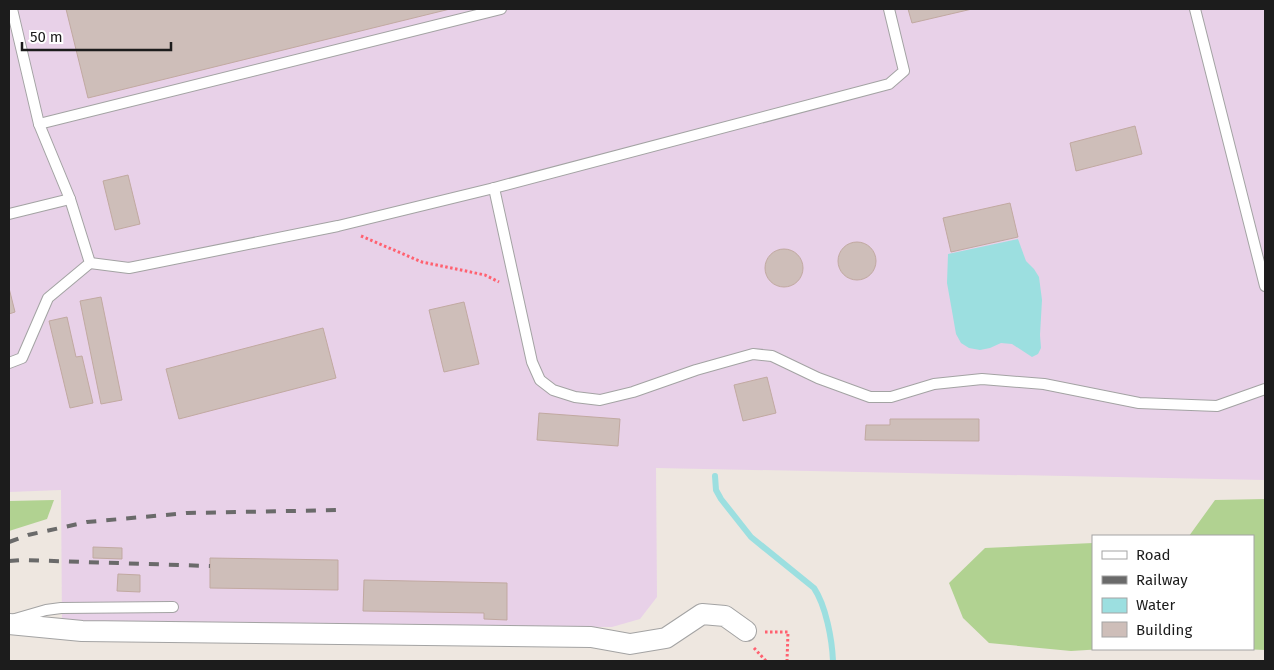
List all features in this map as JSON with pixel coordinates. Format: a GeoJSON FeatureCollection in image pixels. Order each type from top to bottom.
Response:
{"type":"FeatureCollection","features":[{"type":"Feature","properties":{"kind":"street"},"geometry":{"type":"LineString","coordinates":[[9,622],[82,631],[591,637],[630,644],[666,638],[702,614],[725,616],[746,631]]}},
{"type":"Feature","properties":{"kind":"lane"},"geometry":{"type":"LineString","coordinates":[[12,9],[39,124],[70,199],[90,263]]}},
{"type":"Feature","properties":{"kind":"lane"},"geometry":{"type":"LineString","coordinates":[[39,124],[501,9]]}},
{"type":"Feature","properties":{"kind":"lane"},"geometry":{"type":"LineString","coordinates":[[9,363],[22,358],[48,298],[90,263],[129,268],[338,226],[494,188],[889,84],[904,71],[889,9]]}},
{"type":"Feature","properties":{"kind":"lane"},"geometry":{"type":"LineString","coordinates":[[1195,9],[1265,286]]}},
{"type":"Feature","properties":{"kind":"lane"},"geometry":{"type":"LineString","coordinates":[[494,188],[532,362],[540,380],[553,390],[575,398],[600,400],[634,392],[696,370],[753,354],[772,356],[818,378],[870,397],[891,397],[934,384],[982,379],[1044,384],[1139,403],[1217,406],[1265,389]]}},
{"type":"Feature","properties":{"kind":"lane"},"geometry":{"type":"LineString","coordinates":[[9,214],[70,199]]}},
{"type":"Feature","properties":{"kind":"lane"},"geometry":{"type":"LineString","coordinates":[[9,622],[46,610],[62,608],[173,607]]}},
{"type":"Feature","properties":{"kind":"path"},"geometry":{"type":"LineString","coordinates":[[338,226],[422,262],[485,275],[517,290]]}},
{"type":"Feature","properties":{"kind":"path"},"geometry":{"type":"LineString","coordinates":[[746,631],[788,632],[787,661]]}},
{"type":"Feature","properties":{"kind":"shaded area"},"geometry":{"type":"Polygon","coordinates":[[[9,9],[1265,9],[1265,480],[656,468],[657,597],[640,619],[612,627],[62,623],[61,490],[9,492],[9,9]]]}},
{"type":"Feature","properties":{"kind":"green space"},"geometry":{"type":"Polygon","coordinates":[[[1265,499],[1265,650],[1254,650],[1254,535],[1190,535],[1215,500],[1265,499]]]}},
{"type":"Feature","properties":{"kind":"green space"},"geometry":{"type":"Polygon","coordinates":[[[54,500],[47,519],[9,531],[9,501],[54,500]]]}},
{"type":"Feature","properties":{"kind":"green space"},"geometry":{"type":"Polygon","coordinates":[[[1092,543],[1092,650],[1071,651],[989,643],[963,618],[949,583],[985,548],[1092,543]]]}},
{"type":"Feature","properties":{"kind":"water"},"geometry":{"type":"Polygon","coordinates":[[[1018,239],[1026,261],[1039,277],[1042,300],[1041,348],[1038,354],[1032,357],[1012,344],[1001,343],[980,350],[969,348],[961,343],[956,334],[947,283],[948,254],[1018,239]]]}},
{"type":"Feature","properties":{"kind":"building"},"geometry":{"type":"Polygon","coordinates":[[[66,9],[450,9],[88,98],[66,9]]]}},
{"type":"Feature","properties":{"kind":"building"},"geometry":{"type":"Polygon","coordinates":[[[908,9],[972,9],[912,23],[908,9]]]}},
{"type":"Feature","properties":{"kind":"building"},"geometry":{"type":"Polygon","coordinates":[[[1135,126],[1142,154],[1076,171],[1070,143],[1135,126]]]}},
{"type":"Feature","properties":{"kind":"building"},"geometry":{"type":"Polygon","coordinates":[[[128,175],[140,224],[115,230],[103,181],[128,175]]]}},
{"type":"Feature","properties":{"kind":"building"},"geometry":{"type":"Polygon","coordinates":[[[1010,203],[1018,237],[951,252],[943,218],[1010,203]]]}},
{"type":"Feature","properties":{"kind":"building"},"geometry":{"type":"Polygon","coordinates":[[[857,242],[870,248],[876,261],[870,274],[857,280],[844,274],[838,261],[844,248],[857,242]]]}},
{"type":"Feature","properties":{"kind":"building"},"geometry":{"type":"Polygon","coordinates":[[[784,249],[797,255],[803,268],[797,281],[784,287],[771,281],[765,268],[771,255],[784,249]]]}},
{"type":"Feature","properties":{"kind":"building"},"geometry":{"type":"Polygon","coordinates":[[[9,288],[15,312],[9,314],[9,288]]]}},
{"type":"Feature","properties":{"kind":"building"},"geometry":{"type":"Polygon","coordinates":[[[101,297],[122,400],[101,404],[80,301],[101,297]]]}},
{"type":"Feature","properties":{"kind":"building"},"geometry":{"type":"Polygon","coordinates":[[[464,302],[479,364],[444,372],[429,310],[464,302]]]}},
{"type":"Feature","properties":{"kind":"building"},"geometry":{"type":"Polygon","coordinates":[[[67,317],[76,357],[82,356],[93,403],[70,408],[49,321],[67,317]]]}},
{"type":"Feature","properties":{"kind":"building"},"geometry":{"type":"Polygon","coordinates":[[[323,328],[336,378],[179,419],[166,369],[323,328]]]}},
{"type":"Feature","properties":{"kind":"building"},"geometry":{"type":"Polygon","coordinates":[[[767,377],[776,413],[743,421],[734,385],[767,377]]]}},
{"type":"Feature","properties":{"kind":"building"},"geometry":{"type":"Polygon","coordinates":[[[539,413],[620,419],[618,446],[537,440],[539,413]]]}},
{"type":"Feature","properties":{"kind":"building"},"geometry":{"type":"Polygon","coordinates":[[[890,419],[979,419],[979,441],[865,440],[866,425],[890,425],[890,419]]]}},
{"type":"Feature","properties":{"kind":"building"},"geometry":{"type":"Polygon","coordinates":[[[93,547],[122,548],[122,559],[93,558],[93,547]]]}},
{"type":"Feature","properties":{"kind":"building"},"geometry":{"type":"Polygon","coordinates":[[[210,558],[338,560],[338,590],[210,588],[210,558]]]}},
{"type":"Feature","properties":{"kind":"building"},"geometry":{"type":"Polygon","coordinates":[[[118,574],[140,575],[140,592],[117,591],[118,574]]]}},
{"type":"Feature","properties":{"kind":"building"},"geometry":{"type":"Polygon","coordinates":[[[364,580],[507,583],[507,620],[484,619],[484,613],[363,611],[364,580]]]}},
{"type":"Feature","properties":{"kind":"waterway"},"geometry":{"type":"LineString","coordinates":[[715,476],[716,490],[721,499],[751,537],[814,588],[828,623],[833,661]]}},
{"type":"Feature","properties":{"kind":"railway"},"geometry":{"type":"LineString","coordinates":[[9,542],[28,535],[87,522],[187,513],[341,510]]}},
{"type":"Feature","properties":{"kind":"railway"},"geometry":{"type":"LineString","coordinates":[[9,561],[210,566]]}}]}
